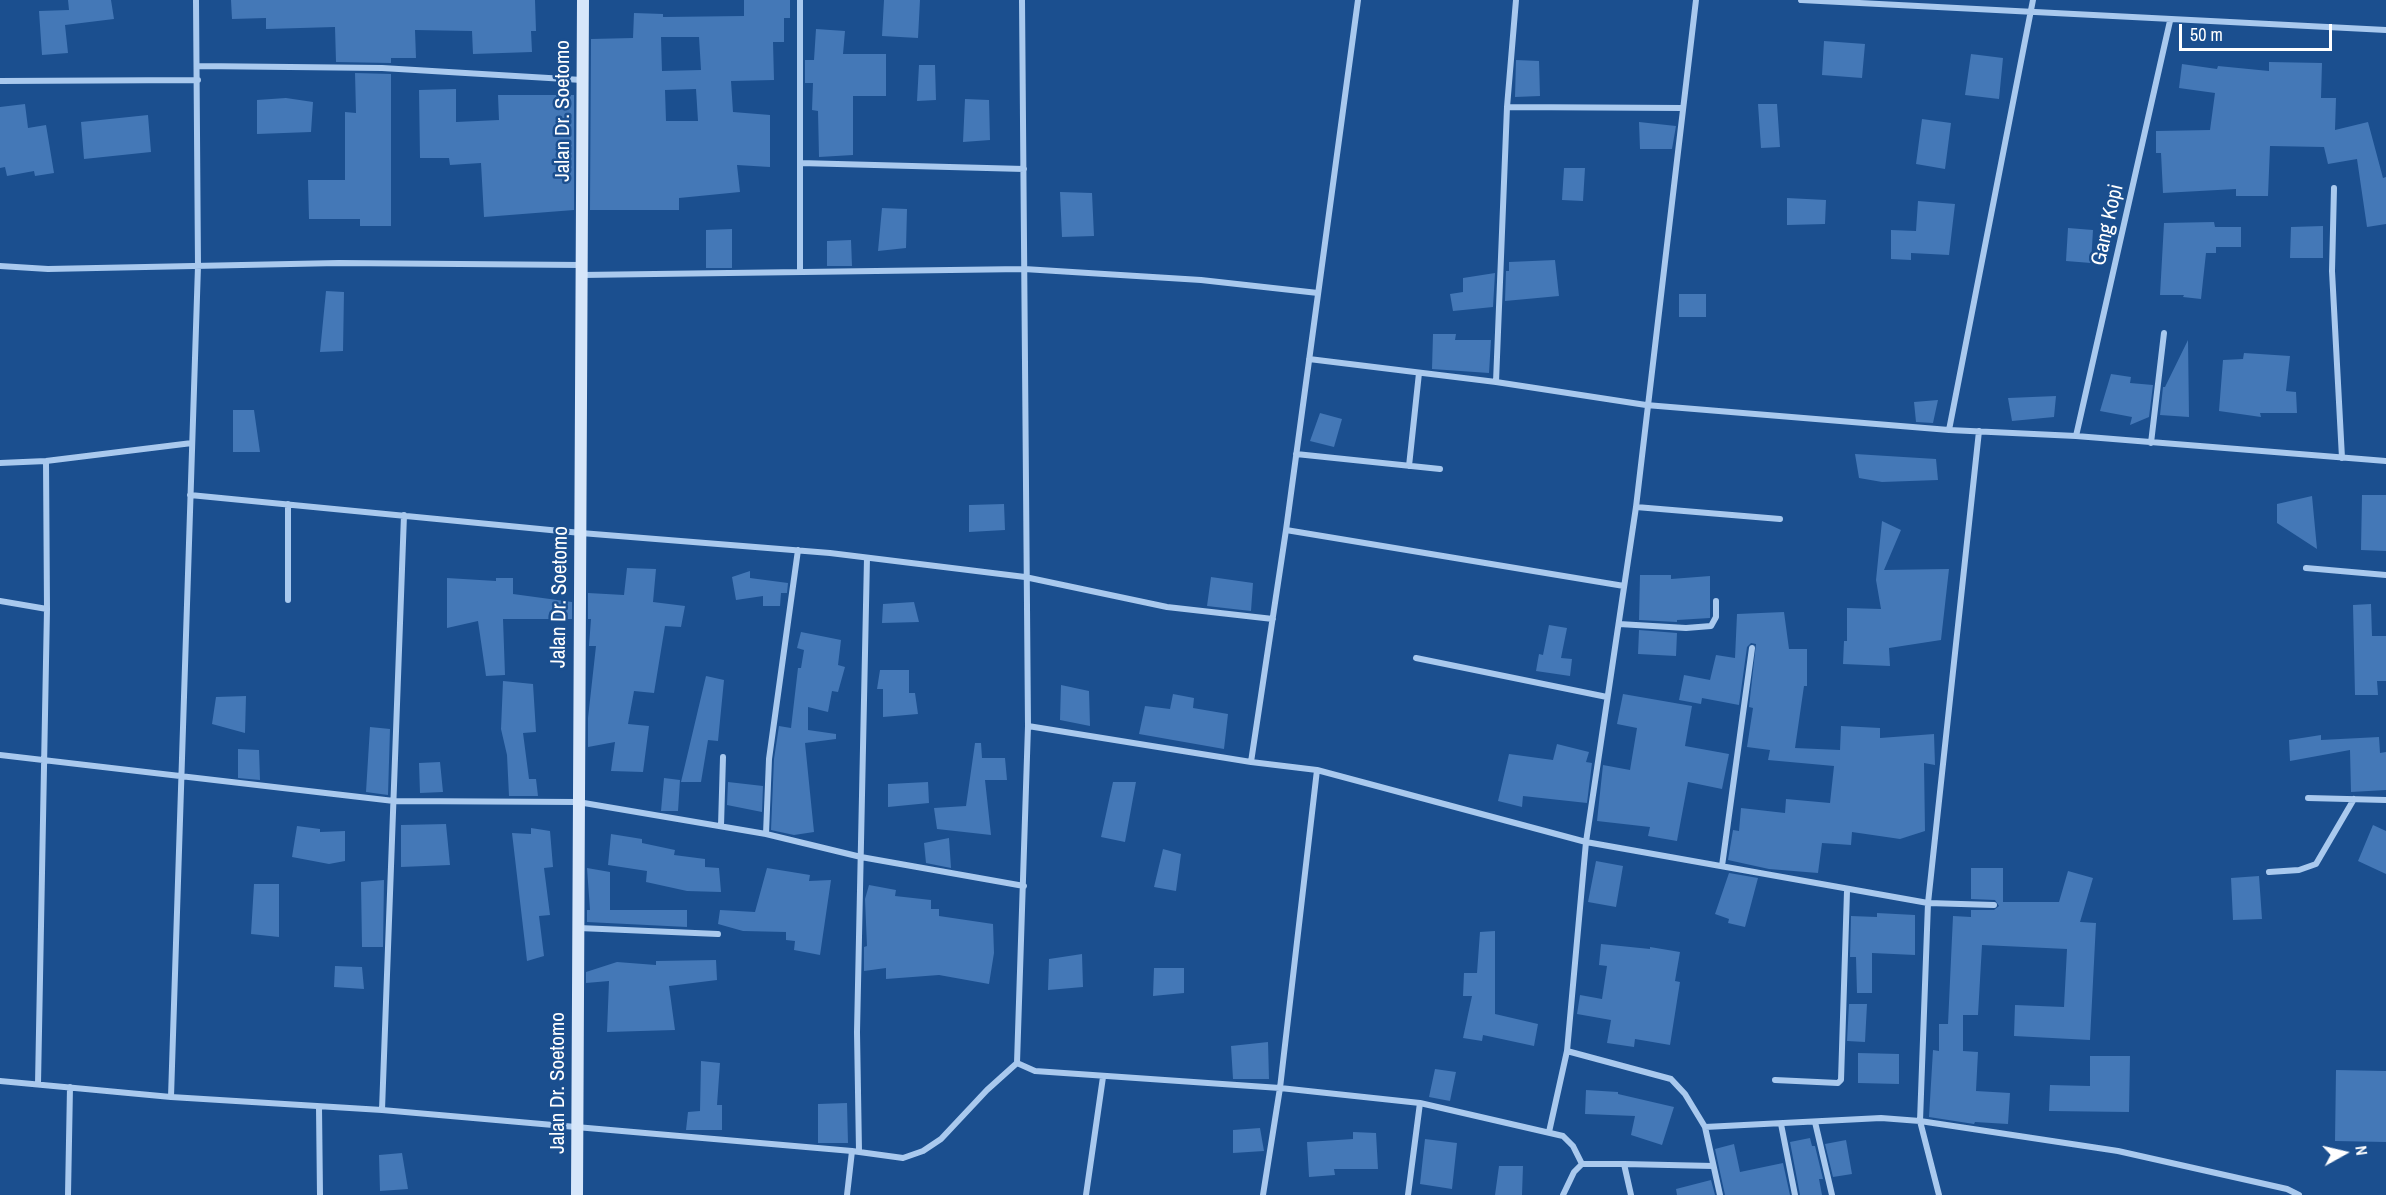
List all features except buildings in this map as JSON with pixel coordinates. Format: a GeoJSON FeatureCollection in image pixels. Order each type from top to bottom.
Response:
{"type":"FeatureCollection","features":[{"type":"Feature","properties":{"kind":"street"},"geometry":{"type":"LineString","coordinates":[[171,1097],[198,266],[196,0]]}},
{"type":"Feature","properties":{"kind":"street","name":"Jalan Dr. Soetomo"},"geometry":{"type":"LineString","coordinates":[[577,1195],[583,0]]}},
{"type":"Feature","properties":{"kind":"street"},"geometry":{"type":"LineString","coordinates":[[800,0],[800,272]]}},
{"type":"Feature","properties":{"kind":"street"},"geometry":{"type":"LineString","coordinates":[[1017,1063],[1015,1055],[1024,886],[1028,726],[1022,0]]}},
{"type":"Feature","properties":{"kind":"street"},"geometry":{"type":"LineString","coordinates":[[1251,762],[1286,530],[1358,0]]}},
{"type":"Feature","properties":{"kind":"street"},"geometry":{"type":"LineString","coordinates":[[1496,382],[1507,107],[1516,0]]}},
{"type":"Feature","properties":{"kind":"street"},"geometry":{"type":"LineString","coordinates":[[1548,1132],[1567,1051],[1586,842],[1636,507],[1646,405],[1696,0]]}},
{"type":"Feature","properties":{"kind":"street"},"geometry":{"type":"LineString","coordinates":[[1801,0],[2170,21],[2386,30]]}},
{"type":"Feature","properties":{"kind":"street"},"geometry":{"type":"LineString","coordinates":[[1949,430],[2033,0]]}},
{"type":"Feature","properties":{"kind":"street","name":"Gang Kopi"},"geometry":{"type":"LineString","coordinates":[[2076,436],[2170,21]]}},
{"type":"Feature","properties":{"kind":"street"},"geometry":{"type":"LineString","coordinates":[[198,66],[382,68],[582,80]]}},
{"type":"Feature","properties":{"kind":"street"},"geometry":{"type":"LineString","coordinates":[[0,81],[198,80]]}},
{"type":"Feature","properties":{"kind":"street"},"geometry":{"type":"LineString","coordinates":[[1507,107],[1683,108]]}},
{"type":"Feature","properties":{"kind":"street"},"geometry":{"type":"LineString","coordinates":[[800,163],[1023,170]]}},
{"type":"Feature","properties":{"kind":"street"},"geometry":{"type":"LineString","coordinates":[[2334,188],[2332,281],[2343,458]]}},
{"type":"Feature","properties":{"kind":"street"},"geometry":{"type":"LineString","coordinates":[[0,266],[48,269],[339,263],[581,270],[800,272],[1024,269],[1201,280],[1318,293]]}},
{"type":"Feature","properties":{"kind":"street"},"geometry":{"type":"LineString","coordinates":[[2151,443],[2163,333]]}},
{"type":"Feature","properties":{"kind":"street"},"geometry":{"type":"LineString","coordinates":[[1309,360],[1496,382],[1646,405],[1949,430],[2076,436],[2386,461]]}},
{"type":"Feature","properties":{"kind":"street"},"geometry":{"type":"LineString","coordinates":[[1409,466],[1419,373]]}},
{"type":"Feature","properties":{"kind":"street"},"geometry":{"type":"LineString","coordinates":[[1939,1195],[1920,1121],[1928,903],[1979,431]]}},
{"type":"Feature","properties":{"kind":"street"},"geometry":{"type":"LineString","coordinates":[[0,463],[46,461],[192,443]]}},
{"type":"Feature","properties":{"kind":"street"},"geometry":{"type":"LineString","coordinates":[[1296,454],[1440,469]]}},
{"type":"Feature","properties":{"kind":"street"},"geometry":{"type":"LineString","coordinates":[[38,1084],[47,609],[46,461]]}},
{"type":"Feature","properties":{"kind":"street"},"geometry":{"type":"LineString","coordinates":[[190,495],[581,533],[798,550],[1025,578],[1167,607],[1273,619]]}},
{"type":"Feature","properties":{"kind":"street"},"geometry":{"type":"LineString","coordinates":[[288,504],[288,600]]}},
{"type":"Feature","properties":{"kind":"street"},"geometry":{"type":"LineString","coordinates":[[1636,507],[1780,519]]}},
{"type":"Feature","properties":{"kind":"street"},"geometry":{"type":"LineString","coordinates":[[382,1110],[404,515]]}},
{"type":"Feature","properties":{"kind":"street"},"geometry":{"type":"LineString","coordinates":[[1286,530],[1624,586]]}},
{"type":"Feature","properties":{"kind":"street"},"geometry":{"type":"LineString","coordinates":[[766,834],[769,759],[798,550]]}},
{"type":"Feature","properties":{"kind":"street"},"geometry":{"type":"LineString","coordinates":[[847,1195],[856,1151],[867,558]]}},
{"type":"Feature","properties":{"kind":"street"},"geometry":{"type":"LineString","coordinates":[[2306,568],[2386,575]]}},
{"type":"Feature","properties":{"kind":"street"},"geometry":{"type":"LineString","coordinates":[[0,601],[47,609]]}},
{"type":"Feature","properties":{"kind":"street"},"geometry":{"type":"LineString","coordinates":[[1619,624],[1686,628],[1712,626],[1716,617],[1716,601]]}},
{"type":"Feature","properties":{"kind":"street"},"geometry":{"type":"LineString","coordinates":[[1722,866],[1752,648]]}},
{"type":"Feature","properties":{"kind":"street"},"geometry":{"type":"LineString","coordinates":[[1416,658],[1607,697]]}},
{"type":"Feature","properties":{"kind":"street"},"geometry":{"type":"LineString","coordinates":[[1028,726],[1251,762],[1317,770],[1586,842],[1847,891],[1928,903],[1994,905]]}},
{"type":"Feature","properties":{"kind":"street"},"geometry":{"type":"LineString","coordinates":[[0,755],[394,801],[578,801],[766,834],[861,857],[1024,886]]}},
{"type":"Feature","properties":{"kind":"street"},"geometry":{"type":"LineString","coordinates":[[721,826],[723,757]]}},
{"type":"Feature","properties":{"kind":"street"},"geometry":{"type":"LineString","coordinates":[[1263,1195],[1280,1088],[1317,770]]}},
{"type":"Feature","properties":{"kind":"street"},"geometry":{"type":"LineString","coordinates":[[2308,798],[2386,800]]}},
{"type":"Feature","properties":{"kind":"street"},"geometry":{"type":"LineString","coordinates":[[2269,872],[2299,870],[2316,864],[2355,799]]}},
{"type":"Feature","properties":{"kind":"street"},"geometry":{"type":"LineString","coordinates":[[1775,1080],[1838,1083],[1841,1080],[1847,891]]}},
{"type":"Feature","properties":{"kind":"street"},"geometry":{"type":"LineString","coordinates":[[579,928],[718,934]]}},
{"type":"Feature","properties":{"kind":"street"},"geometry":{"type":"LineString","coordinates":[[1567,1051],[1671,1079],[1685,1094],[1705,1127],[1720,1195]]}},
{"type":"Feature","properties":{"kind":"street"},"geometry":{"type":"LineString","coordinates":[[0,1081],[171,1097],[382,1110],[856,1151],[903,1158],[923,1151],[941,1139],[987,1090],[1017,1063]]}},
{"type":"Feature","properties":{"kind":"street"},"geometry":{"type":"LineString","coordinates":[[1017,1063],[1035,1071],[1280,1088],[1420,1103],[1563,1136],[1573,1146],[1582,1164]]}},
{"type":"Feature","properties":{"kind":"street"},"geometry":{"type":"LineString","coordinates":[[1086,1195],[1103,1077]]}},
{"type":"Feature","properties":{"kind":"street"},"geometry":{"type":"LineString","coordinates":[[68,1195],[70,1088]]}},
{"type":"Feature","properties":{"kind":"street"},"geometry":{"type":"LineString","coordinates":[[1408,1195],[1420,1103]]}},
{"type":"Feature","properties":{"kind":"street"},"geometry":{"type":"LineString","coordinates":[[319,1107],[320,1195]]}},
{"type":"Feature","properties":{"kind":"street"},"geometry":{"type":"LineString","coordinates":[[1705,1127],[1881,1118],[1920,1121],[2118,1151],[2287,1189],[2299,1195]]}},
{"type":"Feature","properties":{"kind":"street"},"geometry":{"type":"LineString","coordinates":[[1815,1122],[1832,1195]]}},
{"type":"Feature","properties":{"kind":"street"},"geometry":{"type":"LineString","coordinates":[[1780,1124],[1795,1195]]}},
{"type":"Feature","properties":{"kind":"street"},"geometry":{"type":"LineString","coordinates":[[1563,1195],[1574,1172],[1582,1164],[1713,1166]]}},
{"type":"Feature","properties":{"kind":"street"},"geometry":{"type":"LineString","coordinates":[[1624,1164],[1631,1195]]}}]}
